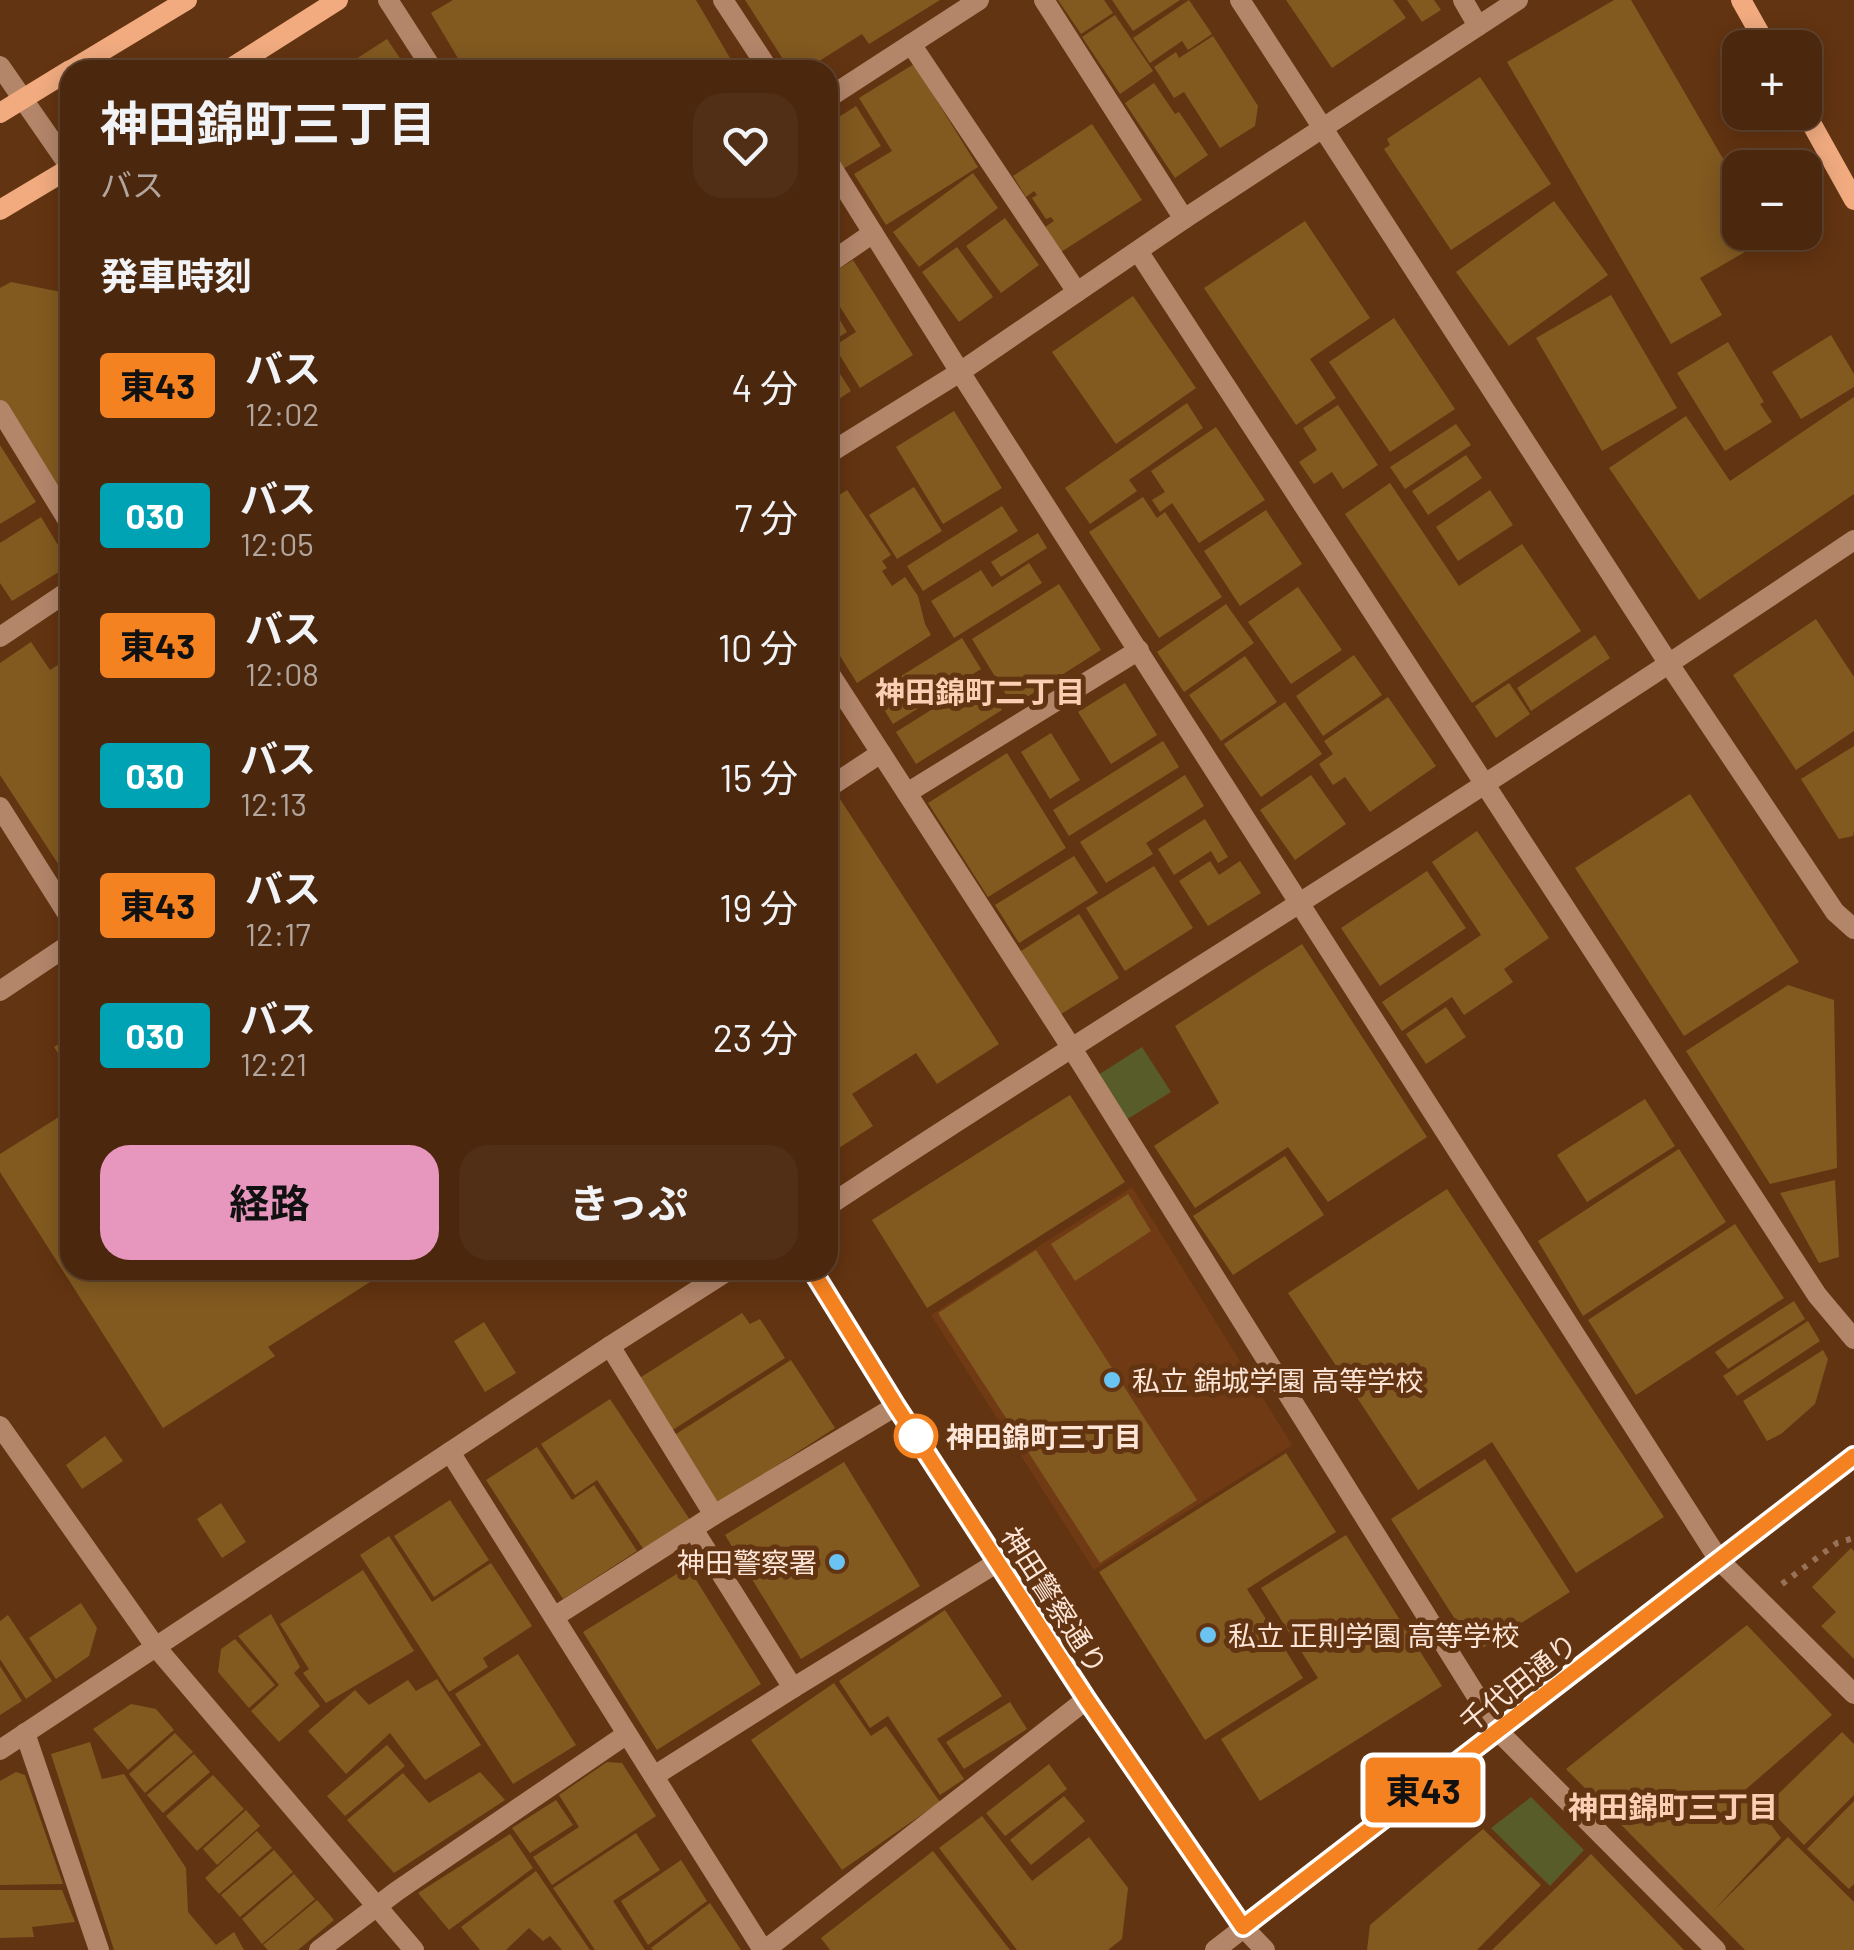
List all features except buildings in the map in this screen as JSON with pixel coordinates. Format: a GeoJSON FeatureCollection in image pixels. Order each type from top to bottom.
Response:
{"type":"FeatureCollection","features":[{"type":"Feature","properties":{"kind":"main road"},"geometry":{"type":"LineString","coordinates":[[87,60],[186,0]]}},
{"type":"Feature","properties":{"kind":"main road"},"geometry":{"type":"LineString","coordinates":[[244,60],[338,0]]}},
{"type":"Feature","properties":{"kind":"main road"},"geometry":{"type":"LineString","coordinates":[[1741,0],[1758,30]]}},
{"type":"Feature","properties":{"kind":"main road"},"geometry":{"type":"LineString","coordinates":[[0,113],[60,76]]}},
{"type":"Feature","properties":{"kind":"main road"},"geometry":{"type":"LineString","coordinates":[[1815,130],[1854,200]]}},
{"type":"Feature","properties":{"kind":"main road"},"geometry":{"type":"LineString","coordinates":[[0,210],[60,173]]}},
{"type":"Feature","properties":{"kind":"street"},"geometry":{"type":"LineString","coordinates":[[388,0],[427,60]]}},
{"type":"Feature","properties":{"kind":"street"},"geometry":{"type":"LineString","coordinates":[[723,0],[762,60]]}},
{"type":"Feature","properties":{"kind":"street"},"geometry":{"type":"LineString","coordinates":[[838,91],[977,0]]}},
{"type":"Feature","properties":{"kind":"street"},"geometry":{"type":"LineString","coordinates":[[1044,0],[1184,219]]}},
{"type":"Feature","properties":{"kind":"street"},"geometry":{"type":"LineString","coordinates":[[1240,0],[1669,664],[1835,912],[1854,929]]}},
{"type":"Feature","properties":{"kind":"street"},"geometry":{"type":"LineString","coordinates":[[1463,0],[1478,26]]}},
{"type":"Feature","properties":{"kind":"street"},"geometry":{"type":"LineString","coordinates":[[838,448],[960,372],[1184,219],[1518,0]]}},
{"type":"Feature","properties":{"kind":"street"},"geometry":{"type":"LineString","coordinates":[[911,44],[1078,292]]}},
{"type":"Feature","properties":{"kind":"street"},"geometry":{"type":"LineString","coordinates":[[0,66],[60,152]]}},
{"type":"Feature","properties":{"kind":"street"},"geometry":{"type":"LineString","coordinates":[[838,177],[1719,1560],[1854,1694]]}},
{"type":"Feature","properties":{"kind":"street"},"geometry":{"type":"LineString","coordinates":[[838,257],[873,232]]}},
{"type":"Feature","properties":{"kind":"street"},"geometry":{"type":"LineString","coordinates":[[1138,251],[1818,1295],[1854,1339]]}},
{"type":"Feature","properties":{"kind":"street"},"geometry":{"type":"LineString","coordinates":[[0,410],[60,508]]}},
{"type":"Feature","properties":{"kind":"street"},"geometry":{"type":"LineString","coordinates":[[838,1199],[1669,664],[1854,540]]}},
{"type":"Feature","properties":{"kind":"street"},"geometry":{"type":"LineString","coordinates":[[0,636],[60,597]]}},
{"type":"Feature","properties":{"kind":"street"},"geometry":{"type":"LineString","coordinates":[[907,793],[1139,650]]}},
{"type":"Feature","properties":{"kind":"street"},"geometry":{"type":"LineString","coordinates":[[838,686],[1071,1046],[1499,1732],[1716,1950]]}},
{"type":"Feature","properties":{"kind":"street"},"geometry":{"type":"LineString","coordinates":[[838,781],[881,753]]}},
{"type":"Feature","properties":{"kind":"street"},"geometry":{"type":"LineString","coordinates":[[0,808],[60,902]]}},
{"type":"Feature","properties":{"kind":"street"},"geometry":{"type":"LineString","coordinates":[[0,991],[60,951]]}},
{"type":"Feature","properties":{"kind":"street"},"geometry":{"type":"LineString","coordinates":[[99,1950],[8,1741],[713,1280]]}},
{"type":"Feature","properties":{"kind":"street","name":"神田警察通り"},"geometry":{"type":"LineString","coordinates":[[818,1280],[1087,1700],[1243,1927],[1264,1950]]}},
{"type":"Feature","properties":{"kind":"street"},"geometry":{"type":"LineString","coordinates":[[610,1346],[714,1515]]}},
{"type":"Feature","properties":{"kind":"street"},"geometry":{"type":"LineString","coordinates":[[554,1617],[896,1406]]}},
{"type":"Feature","properties":{"kind":"street"},"geometry":{"type":"LineString","coordinates":[[0,1426],[154,1646],[414,1950]]}},
{"type":"Feature","properties":{"kind":"street"},"geometry":{"type":"LineString","coordinates":[[450,1452],[764,1950],[1087,1700]]}},
{"type":"Feature","properties":{"kind":"street","name":"千代田通り"},"geometry":{"type":"LineString","coordinates":[[1215,1950],[1854,1456]]}},
{"type":"Feature","properties":{"kind":"street"},"geometry":{"type":"LineString","coordinates":[[693,1529],[793,1688]]}},
{"type":"Feature","properties":{"kind":"street"},"geometry":{"type":"LineString","coordinates":[[654,1776],[998,1562]]}},
{"type":"Feature","properties":{"kind":"street"},"geometry":{"type":"LineString","coordinates":[[319,1950],[376,1906],[627,1734]]}},
{"type":"Feature","properties":{"kind":"path"},"geometry":{"type":"LineString","coordinates":[[1769,1593],[1837,1542],[1854,1538]]}},
{"type":"Feature","properties":{"kind":"shaded area","name":"私立 錦城学園 高等学校"},"geometry":{"type":"Polygon","coordinates":[[[1132,1187],[1292,1445],[1094,1570],[931,1315],[1132,1187]]]}},
{"type":"Feature","properties":{"kind":"green space"},"geometry":{"type":"Polygon","coordinates":[[[1142,1047],[1171,1092],[1126,1120],[1098,1075],[1142,1047]]]}},
{"type":"Feature","properties":{"kind":"green space"},"geometry":{"type":"Polygon","coordinates":[[[1531,1797],[1584,1850],[1550,1886],[1491,1828],[1531,1797]]]}},
{"type":"Feature","properties":{"kind":"bus line","name":"東43"},"geometry":{"type":"LineString","coordinates":[[818,1280],[1087,1700],[1243,1927],[1854,1456]]}},
{"type":"Feature","properties":{"kind":"place","name":"私立 錦城学園 高等学校"},"geometry":{"type":"Point","coordinates":[1112,1380]}},
{"type":"Feature","properties":{"kind":"place","name":"神田錦町三丁目"},"geometry":{"type":"Point","coordinates":[916,1436]}},
{"type":"Feature","properties":{"kind":"place","name":"神田警察署"},"geometry":{"type":"Point","coordinates":[837,1562]}},
{"type":"Feature","properties":{"kind":"place","name":"私立 正則学園 高等学校"},"geometry":{"type":"Point","coordinates":[1208,1635]}},
{"type":"Feature","properties":{"kind":"district","name":"神田錦町二丁目"},"geometry":{"type":"Point","coordinates":[980,691]}},
{"type":"Feature","properties":{"kind":"district","name":"神田錦町三丁目"},"geometry":{"type":"Point","coordinates":[1673,1806]}}]}
